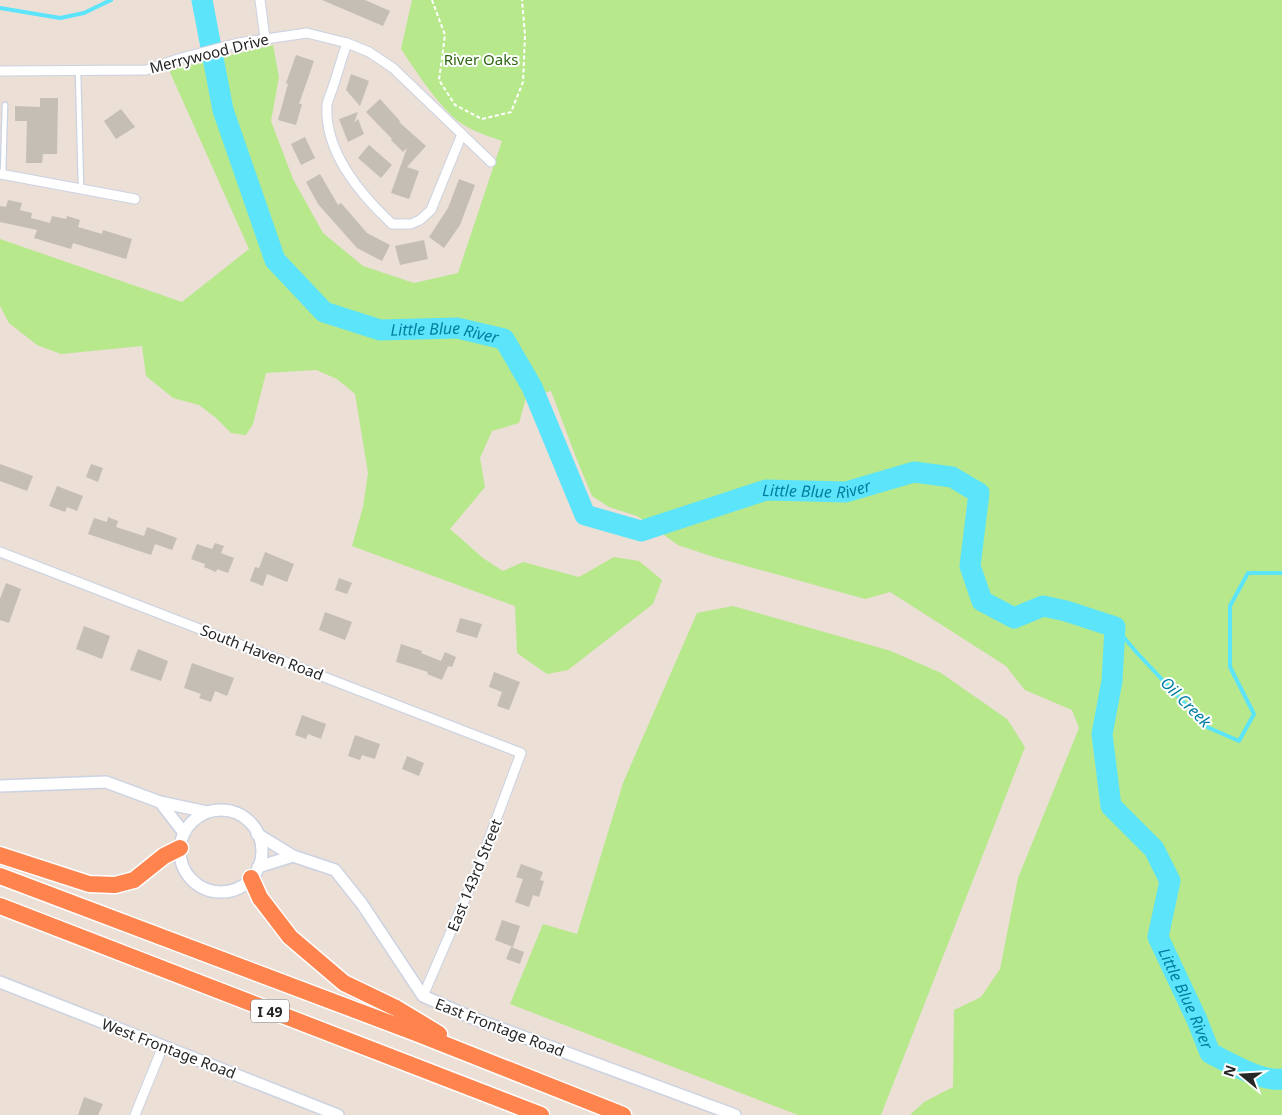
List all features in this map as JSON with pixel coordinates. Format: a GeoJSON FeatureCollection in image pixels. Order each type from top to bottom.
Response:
{"type":"FeatureCollection","features":[{"type":"Feature","properties":{"kind":"highway"},"geometry":{"type":"LineString","coordinates":[[0,855],[89,884],[115,885],[134,880],[182,841]]}},
{"type":"Feature","properties":{"kind":"highway"},"geometry":{"type":"LineString","coordinates":[[255,873],[260,898],[290,937],[344,983],[396,1008],[482,1059]]}},
{"type":"Feature","properties":{"kind":"highway","name":"I 49"},"geometry":{"type":"LineString","coordinates":[[0,876],[482,1059],[623,1115]]}},
{"type":"Feature","properties":{"kind":"highway","name":"I 49"},"geometry":{"type":"LineString","coordinates":[[0,906],[541,1115]]}},
{"type":"Feature","properties":{"kind":"street"},"geometry":{"type":"LineString","coordinates":[[260,0],[265,38]]}},
{"type":"Feature","properties":{"kind":"street","name":"Merrywood Drive"},"geometry":{"type":"LineString","coordinates":[[0,71],[146,70],[181,58],[238,44],[265,38],[307,33],[347,43],[369,52],[393,68],[491,162]]}},
{"type":"Feature","properties":{"kind":"street"},"geometry":{"type":"LineString","coordinates":[[347,43],[327,104],[328,131],[339,158],[353,182],[371,204],[392,224],[411,224],[420,220],[431,210],[462,134]]}},
{"type":"Feature","properties":{"kind":"street"},"geometry":{"type":"LineString","coordinates":[[2,174],[135,200]]}},
{"type":"Feature","properties":{"kind":"street","name":"South Haven Road"},"geometry":{"type":"LineString","coordinates":[[1,551],[521,753]]}},
{"type":"Feature","properties":{"kind":"street","name":"East 143rd Street"},"geometry":{"type":"LineString","coordinates":[[423,996],[477,871],[521,753]]}},
{"type":"Feature","properties":{"kind":"street"},"geometry":{"type":"LineString","coordinates":[[0,786],[106,782],[160,802],[207,812],[220,810],[234,812],[246,819],[256,829],[258,834],[261,854],[255,873]]}},
{"type":"Feature","properties":{"kind":"street"},"geometry":{"type":"LineString","coordinates":[[160,802],[182,841]]}},
{"type":"Feature","properties":{"kind":"street"},"geometry":{"type":"LineString","coordinates":[[207,812],[195,819],[182,841],[180,856],[184,870],[192,880],[203,888],[215,892],[241,887],[255,873],[293,856]]}},
{"type":"Feature","properties":{"kind":"street","name":"East Frontage Road"},"geometry":{"type":"LineString","coordinates":[[258,834],[293,856],[336,870],[362,904],[423,996],[476,1019],[735,1115]]}},
{"type":"Feature","properties":{"kind":"street","name":"West Frontage Road"},"geometry":{"type":"LineString","coordinates":[[0,982],[338,1115]]}},
{"type":"Feature","properties":{"kind":"street"},"geometry":{"type":"LineString","coordinates":[[135,1115],[163,1046]]}},
{"type":"Feature","properties":{"kind":"lane"},"geometry":{"type":"LineString","coordinates":[[78,70],[81,188]]}},
{"type":"Feature","properties":{"kind":"lane"},"geometry":{"type":"LineString","coordinates":[[2,174],[5,106]]}},
{"type":"Feature","properties":{"kind":"path"},"geometry":{"type":"LineString","coordinates":[[432,0],[445,35],[439,80],[454,105],[482,119],[511,112],[523,82],[524,35],[522,0]]}},
{"type":"Feature","properties":{"kind":"green space","name":"River Oaks"},"geometry":{"type":"Polygon","coordinates":[[[412,0],[1282,0],[1282,1115],[910,1115],[924,1102],[953,1087],[954,1010],[981,997],[1000,969],[1018,878],[1079,728],[1072,710],[1025,690],[1006,666],[890,592],[865,599],[714,557],[678,545],[637,516],[609,507],[592,496],[551,391],[526,398],[519,423],[492,431],[480,458],[485,487],[450,529],[483,558],[503,571],[523,562],[579,577],[614,557],[639,561],[662,580],[653,604],[568,670],[547,674],[517,653],[515,606],[352,546],[363,507],[368,473],[355,394],[337,379],[316,370],[266,373],[253,424],[246,435],[231,433],[215,417],[199,405],[173,398],[146,376],[142,346],[61,354],[37,345],[9,323],[0,306],[0,239],[182,302],[249,249],[169,70],[273,45],[279,77],[271,121],[293,179],[323,233],[363,266],[414,283],[458,273],[502,141],[482,134],[453,117],[432,93],[401,49],[412,0]]]}},
{"type":"Feature","properties":{"kind":"green space"},"geometry":{"type":"Polygon","coordinates":[[[733,606],[891,651],[941,673],[1007,719],[1025,747],[881,1115],[798,1115],[510,1004],[543,924],[577,934],[623,783],[697,613],[733,606]]]}},
{"type":"Feature","properties":{"kind":"building"},"geometry":{"type":"Polygon","coordinates":[[[322,0],[365,0],[390,11],[383,26],[322,0]]]}},
{"type":"Feature","properties":{"kind":"building"},"geometry":{"type":"Polygon","coordinates":[[[296,55],[314,61],[299,104],[302,104],[296,125],[278,120],[288,84],[286,83],[296,55]]]}},
{"type":"Feature","properties":{"kind":"building"},"geometry":{"type":"Polygon","coordinates":[[[351,74],[369,81],[360,106],[346,90],[351,74]]]}},
{"type":"Feature","properties":{"kind":"building"},"geometry":{"type":"Polygon","coordinates":[[[40,98],[58,98],[57,154],[43,154],[42,163],[26,163],[27,121],[15,121],[15,106],[40,107],[40,98]]]}},
{"type":"Feature","properties":{"kind":"building"},"geometry":{"type":"Polygon","coordinates":[[[380,99],[399,122],[426,146],[407,167],[419,171],[409,199],[391,193],[407,148],[403,152],[366,112],[380,99]]]}},
{"type":"Feature","properties":{"kind":"building"},"geometry":{"type":"Polygon","coordinates":[[[121,109],[135,127],[116,139],[104,121],[121,109]]]}},
{"type":"Feature","properties":{"kind":"building"},"geometry":{"type":"Polygon","coordinates":[[[358,112],[354,123],[358,119],[364,134],[348,142],[339,119],[358,112]]]}},
{"type":"Feature","properties":{"kind":"building"},"geometry":{"type":"Polygon","coordinates":[[[305,137],[315,158],[301,165],[291,144],[305,137]]]}},
{"type":"Feature","properties":{"kind":"building"},"geometry":{"type":"Polygon","coordinates":[[[369,145],[392,165],[381,178],[358,158],[369,145]]]}},
{"type":"Feature","properties":{"kind":"building"},"geometry":{"type":"Polygon","coordinates":[[[320,174],[338,205],[341,203],[367,233],[390,245],[382,261],[357,248],[318,204],[306,182],[320,174]]]}},
{"type":"Feature","properties":{"kind":"building"},"geometry":{"type":"Polygon","coordinates":[[[459,179],[475,185],[460,225],[444,248],[429,237],[448,208],[459,179]]]}},
{"type":"Feature","properties":{"kind":"building"},"geometry":{"type":"Polygon","coordinates":[[[8,200],[22,203],[20,210],[32,213],[31,218],[50,223],[52,216],[66,219],[67,216],[80,220],[78,227],[102,234],[103,230],[132,239],[126,259],[73,243],[71,249],[34,238],[37,230],[0,222],[0,206],[6,207],[8,200]]]}},
{"type":"Feature","properties":{"kind":"building"},"geometry":{"type":"Polygon","coordinates":[[[424,240],[428,259],[400,265],[395,246],[424,240]]]}},
{"type":"Feature","properties":{"kind":"building"},"geometry":{"type":"Polygon","coordinates":[[[0,464],[33,476],[27,491],[0,481],[0,464]]]}},
{"type":"Feature","properties":{"kind":"building"},"geometry":{"type":"Polygon","coordinates":[[[91,464],[103,468],[98,482],[86,477],[91,464]]]}},
{"type":"Feature","properties":{"kind":"building"},"geometry":{"type":"Polygon","coordinates":[[[57,486],[83,496],[77,511],[67,507],[65,512],[49,506],[57,486]]]}},
{"type":"Feature","properties":{"kind":"building"},"geometry":{"type":"Polygon","coordinates":[[[108,517],[118,521],[116,527],[144,536],[147,527],[177,538],[172,550],[155,544],[151,555],[88,534],[94,518],[107,522],[108,517]]]}},
{"type":"Feature","properties":{"kind":"building"},"geometry":{"type":"Polygon","coordinates":[[[215,543],[224,546],[221,553],[234,558],[228,573],[217,569],[216,572],[204,567],[205,564],[191,559],[197,544],[212,549],[215,543]]]}},
{"type":"Feature","properties":{"kind":"building"},"geometry":{"type":"Polygon","coordinates":[[[265,552],[294,564],[287,582],[267,574],[263,586],[250,581],[255,567],[259,568],[265,552]]]}},
{"type":"Feature","properties":{"kind":"building"},"geometry":{"type":"Polygon","coordinates":[[[339,578],[352,583],[347,594],[335,590],[339,578]]]}},
{"type":"Feature","properties":{"kind":"building"},"geometry":{"type":"Polygon","coordinates":[[[6,583],[21,589],[9,623],[0,620],[0,599],[6,583]]]}},
{"type":"Feature","properties":{"kind":"building"},"geometry":{"type":"Polygon","coordinates":[[[325,612],[352,622],[345,640],[319,630],[325,612]]]}},
{"type":"Feature","properties":{"kind":"building"},"geometry":{"type":"Polygon","coordinates":[[[460,618],[482,624],[477,638],[456,632],[460,618]]]}},
{"type":"Feature","properties":{"kind":"building"},"geometry":{"type":"Polygon","coordinates":[[[84,626],[110,636],[102,659],[76,649],[84,626]]]}},
{"type":"Feature","properties":{"kind":"building"},"geometry":{"type":"Polygon","coordinates":[[[401,644],[422,651],[421,653],[441,661],[445,652],[456,657],[452,667],[448,666],[442,680],[427,674],[428,672],[396,662],[401,644]]]}},
{"type":"Feature","properties":{"kind":"building"},"geometry":{"type":"Polygon","coordinates":[[[138,649],[168,661],[161,681],[130,670],[138,649]]]}},
{"type":"Feature","properties":{"kind":"building"},"geometry":{"type":"Polygon","coordinates":[[[192,663],[234,678],[227,696],[215,691],[211,702],[199,698],[201,694],[184,688],[192,663]]]}},
{"type":"Feature","properties":{"kind":"building"},"geometry":{"type":"Polygon","coordinates":[[[494,672],[520,682],[509,710],[497,706],[502,692],[489,687],[494,672]]]}},
{"type":"Feature","properties":{"kind":"building"},"geometry":{"type":"Polygon","coordinates":[[[302,715],[326,724],[321,739],[308,734],[306,739],[295,735],[302,715]]]}},
{"type":"Feature","properties":{"kind":"building"},"geometry":{"type":"Polygon","coordinates":[[[355,735],[380,744],[375,759],[362,755],[360,760],[348,756],[355,735]]]}},
{"type":"Feature","properties":{"kind":"building"},"geometry":{"type":"Polygon","coordinates":[[[407,756],[424,763],[419,776],[402,769],[407,756]]]}},
{"type":"Feature","properties":{"kind":"building"},"geometry":{"type":"Polygon","coordinates":[[[521,864],[543,872],[540,880],[544,881],[539,897],[533,895],[529,907],[515,902],[523,879],[516,877],[521,864]]]}},
{"type":"Feature","properties":{"kind":"building"},"geometry":{"type":"Polygon","coordinates":[[[502,920],[520,926],[513,947],[495,940],[502,920]]]}},
{"type":"Feature","properties":{"kind":"building"},"geometry":{"type":"Polygon","coordinates":[[[511,947],[524,952],[520,964],[506,959],[511,947]]]}},
{"type":"Feature","properties":{"kind":"building"},"geometry":{"type":"Polygon","coordinates":[[[84,1097],[103,1104],[98,1115],[78,1115],[84,1097]]]}},
{"type":"Feature","properties":{"kind":"waterway"},"geometry":{"type":"LineString","coordinates":[[0,8],[60,18],[84,13],[111,0]]}},
{"type":"Feature","properties":{"kind":"waterway","name":"Little Blue River"},"geometry":{"type":"LineString","coordinates":[[202,0],[223,110],[275,260],[324,312],[380,330],[457,328],[504,339],[532,387],[585,515],[641,531],[766,490],[846,492],[914,472],[952,477],[979,493],[970,566],[982,601],[1014,618],[1043,606],[1066,611],[1115,627],[1112,681],[1102,734],[1111,806],[1154,849],[1170,881],[1158,937],[1197,1020],[1210,1053],[1255,1074],[1282,1079]]}},
{"type":"Feature","properties":{"kind":"waterway","name":"Oil Creek"},"geometry":{"type":"LineString","coordinates":[[1115,627],[1207,727],[1239,741],[1254,714],[1230,667],[1230,606],[1248,573],[1282,573]]}}]}
